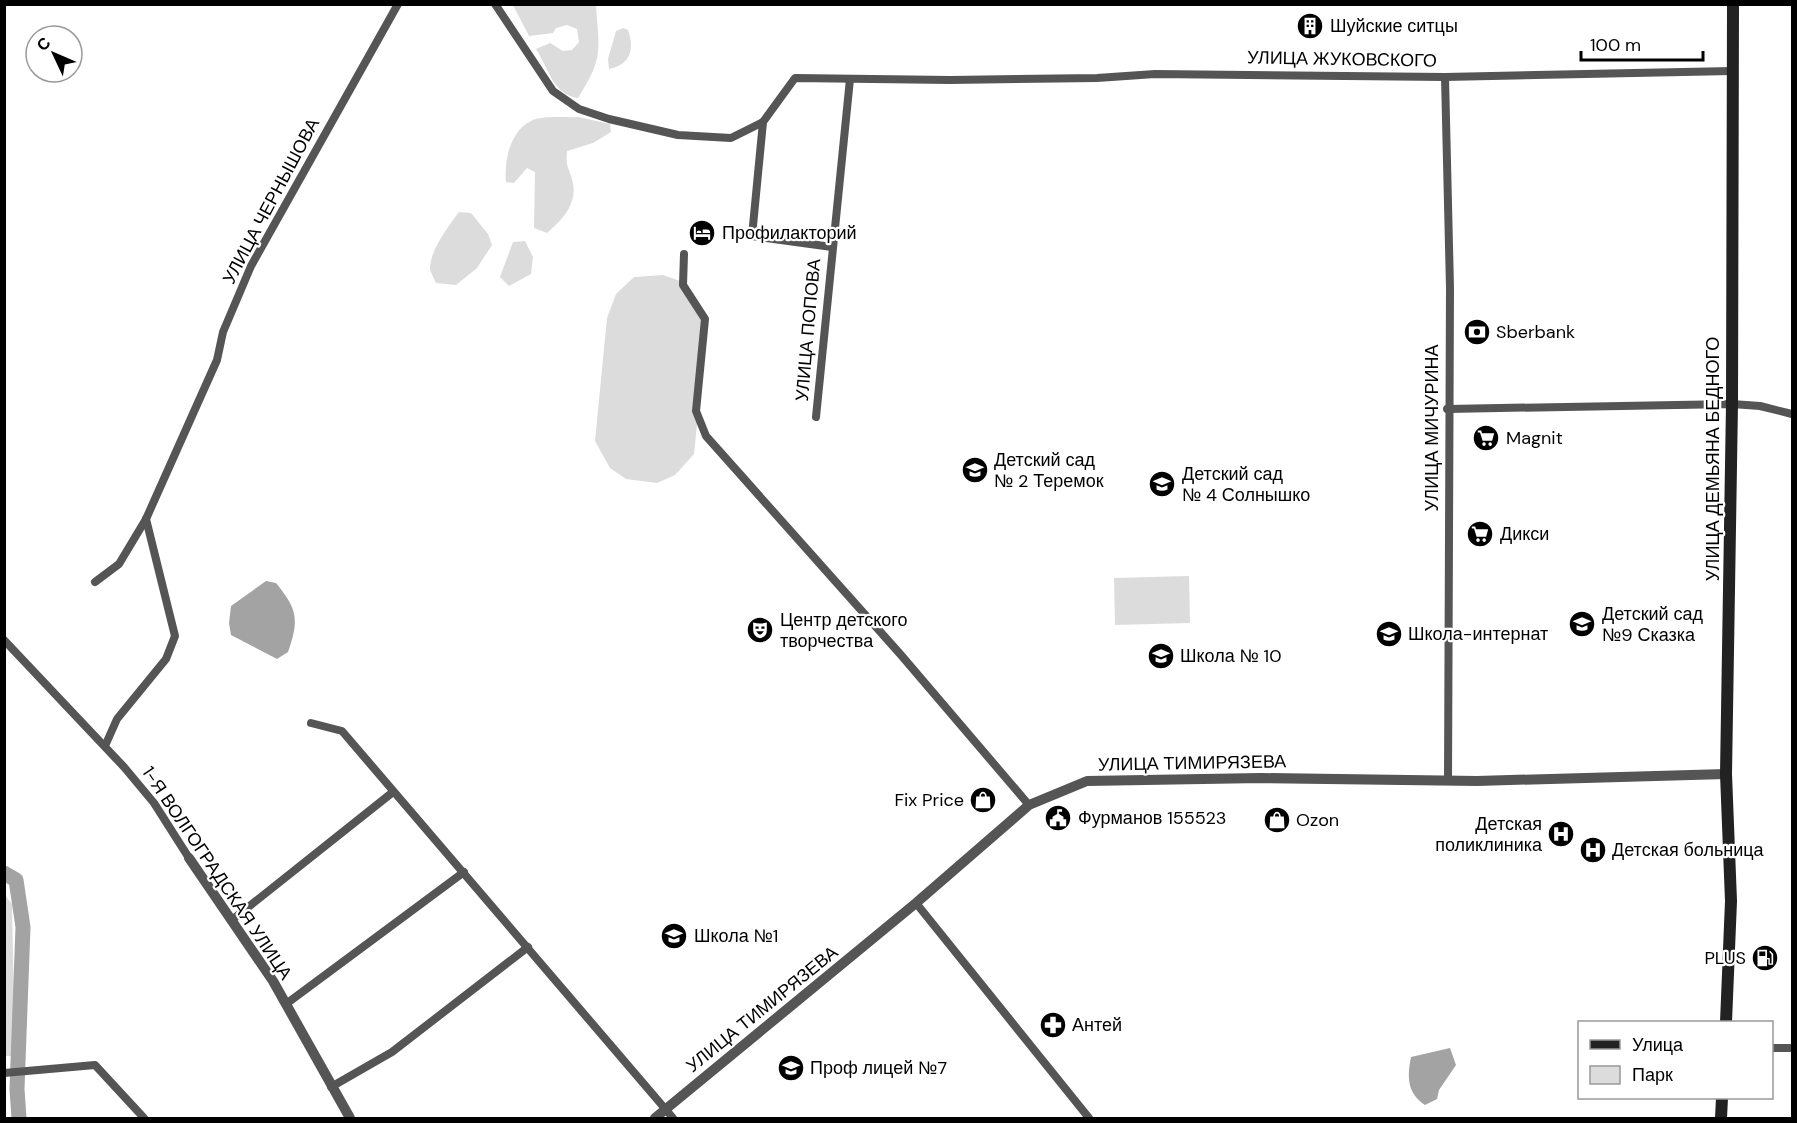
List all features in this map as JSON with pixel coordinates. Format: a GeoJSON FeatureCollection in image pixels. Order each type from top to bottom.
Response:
{"type":"FeatureCollection","features":[{"type":"Feature","properties":{"kind":"main road","name":"УЛИЦА ДЕМЬЯНА БЕДНОГО"},"geometry":{"type":"LineString","coordinates":[[1726,1021],[1731,901],[1726,774],[1732,404],[1733,4]]}},
{"type":"Feature","properties":{"kind":"main road"},"geometry":{"type":"LineString","coordinates":[[1721,1119],[1722,1099]]}},
{"type":"Feature","properties":{"kind":"street","name":"УЛИЦА ЧЕРНЫШОВА"},"geometry":{"type":"LineString","coordinates":[[95,582],[119,564],[146,519],[218,360],[223,332],[251,266],[398,4]]}},
{"type":"Feature","properties":{"kind":"street"},"geometry":{"type":"LineString","coordinates":[[495,4],[553,91],[579,109],[678,135],[731,138],[763,122]]}},
{"type":"Feature","properties":{"kind":"street","name":"УЛИЦА ЖУКОВСКОГО"},"geometry":{"type":"LineString","coordinates":[[763,122],[795,78],[950,80],[1097,78],[1155,74],[1445,77],[1732,71]]}},
{"type":"Feature","properties":{"kind":"street","name":"УЛИЦА МИЧУРИНА"},"geometry":{"type":"LineString","coordinates":[[1445,77],[1450,288],[1448,780]]}},
{"type":"Feature","properties":{"kind":"street","name":"УЛИЦА ПОПОВА"},"geometry":{"type":"LineString","coordinates":[[816,417],[850,79]]}},
{"type":"Feature","properties":{"kind":"street","name":"УЛИЦА ПОПОВА"},"geometry":{"type":"LineString","coordinates":[[763,122],[752,236],[772,241],[832,247]]}},
{"type":"Feature","properties":{"kind":"street"},"geometry":{"type":"LineString","coordinates":[[684,254],[683,285],[705,319],[696,411],[706,436],[901,655],[1029,805]]}},
{"type":"Feature","properties":{"kind":"street"},"geometry":{"type":"LineString","coordinates":[[1448,409],[1732,404],[1760,406],[1792,414]]}},
{"type":"Feature","properties":{"kind":"street"},"geometry":{"type":"LineString","coordinates":[[105,746],[117,719],[166,659],[175,636],[146,519]]}},
{"type":"Feature","properties":{"kind":"street","name":"1-Я ВОЛГОГРАДСКАЯ УЛИЦА"},"geometry":{"type":"LineString","coordinates":[[4,640],[105,746],[153,803],[286,1005],[350,1119]]}},
{"type":"Feature","properties":{"kind":"street"},"geometry":{"type":"LineString","coordinates":[[311,723],[342,731],[528,946],[669,1114]]}},
{"type":"Feature","properties":{"kind":"street","name":"УЛИЦА ТИМИРЯЗЕВА"},"geometry":{"type":"LineString","coordinates":[[655,1119],[669,1114],[1029,805],[1087,781],[1126,778],[1448,780],[1726,774]]}},
{"type":"Feature","properties":{"kind":"street"},"geometry":{"type":"LineString","coordinates":[[232,920],[393,792]]}},
{"type":"Feature","properties":{"kind":"street"},"geometry":{"type":"LineString","coordinates":[[286,1005],[464,872]]}},
{"type":"Feature","properties":{"kind":"street"},"geometry":{"type":"LineString","coordinates":[[916,903],[1089,1119]]}},
{"type":"Feature","properties":{"kind":"street"},"geometry":{"type":"LineString","coordinates":[[331,1087],[392,1052],[528,946]]}},
{"type":"Feature","properties":{"kind":"street"},"geometry":{"type":"LineString","coordinates":[[1773,1048],[1792,1048]]}},
{"type":"Feature","properties":{"kind":"street"},"geometry":{"type":"LineString","coordinates":[[6,1073],[95,1065],[144,1119]]}},
{"type":"Feature","properties":{"kind":"green space"},"geometry":{"type":"Polygon","coordinates":[[[513,5],[596,5],[598,53],[592,73],[578,98],[563,92],[557,86],[536,49],[550,43],[563,51],[572,50],[579,42],[577,29],[567,25],[556,28],[553,33],[529,36],[513,5]]]}},
{"type":"Feature","properties":{"kind":"green space"},"geometry":{"type":"Polygon","coordinates":[[[623,28],[628,30],[631,50],[622,64],[609,69],[608,59],[616,31],[623,28]]]}},
{"type":"Feature","properties":{"kind":"green space"},"geometry":{"type":"Polygon","coordinates":[[[548,117],[578,117],[610,124],[611,132],[593,143],[567,151],[567,166],[574,192],[573,199],[567,212],[547,233],[534,228],[535,172],[527,168],[514,183],[506,182],[507,156],[513,139],[531,121],[548,117]]]}},
{"type":"Feature","properties":{"kind":"green space"},"geometry":{"type":"Polygon","coordinates":[[[459,212],[471,213],[488,234],[492,245],[477,268],[456,285],[436,283],[430,269],[433,254],[440,239],[459,212]]]}},
{"type":"Feature","properties":{"kind":"green space"},"geometry":{"type":"Polygon","coordinates":[[[525,241],[533,257],[531,274],[509,286],[500,277],[513,242],[525,241]]]}},
{"type":"Feature","properties":{"kind":"green space"},"geometry":{"type":"Polygon","coordinates":[[[663,275],[686,283],[708,317],[694,454],[675,475],[657,483],[626,479],[610,468],[595,441],[607,318],[616,294],[634,277],[663,275]]]}},
{"type":"Feature","properties":{"kind":"green space"},"geometry":{"type":"Polygon","coordinates":[[[1189,576],[1190,623],[1115,625],[1114,578],[1189,576]]]}},
{"type":"Feature","properties":{"kind":"green space"},"geometry":{"type":"Polygon","coordinates":[[[5,895],[12,904],[15,1056],[5,1056],[5,895]]]}},
{"type":"Feature","properties":{"kind":"shaded area"},"geometry":{"type":"Polygon","coordinates":[[[266,581],[276,583],[289,601],[295,623],[288,652],[277,659],[231,635],[229,623],[231,606],[266,581]]]}},
{"type":"Feature","properties":{"kind":"shaded area"},"geometry":{"type":"Polygon","coordinates":[[[1450,1048],[1456,1065],[1439,1090],[1437,1099],[1425,1105],[1415,1095],[1410,1084],[1411,1057],[1450,1048]]]}},
{"type":"Feature","properties":{"kind":"waterway"},"geometry":{"type":"LineString","coordinates":[[4,873],[16,880],[23,927],[17,1089],[19,1118]]}},
{"type":"Feature","properties":{"kind":"place","name":"Шуйские ситцы"},"geometry":{"type":"Point","coordinates":[1310,26]}},
{"type":"Feature","properties":{"kind":"place","name":"Профилакторий"},"geometry":{"type":"Point","coordinates":[702,233]}},
{"type":"Feature","properties":{"kind":"place","name":"Sberbank"},"geometry":{"type":"Point","coordinates":[1477,332]}},
{"type":"Feature","properties":{"kind":"place","name":"Magnit"},"geometry":{"type":"Point","coordinates":[1486,438]}},
{"type":"Feature","properties":{"kind":"place","name":"Детский сад № 2 Теремок"},"geometry":{"type":"Point","coordinates":[975,470]}},
{"type":"Feature","properties":{"kind":"place","name":"Детский сад № 4 Солнышко"},"geometry":{"type":"Point","coordinates":[1162,484]}},
{"type":"Feature","properties":{"kind":"place","name":"Дикси"},"geometry":{"type":"Point","coordinates":[1480,534]}},
{"type":"Feature","properties":{"kind":"place","name":"Детский сад №9 Сказка"},"geometry":{"type":"Point","coordinates":[1582,624]}},
{"type":"Feature","properties":{"kind":"place","name":"Центр детского творчества"},"geometry":{"type":"Point","coordinates":[760,630]}},
{"type":"Feature","properties":{"kind":"place","name":"Школа-интернат"},"geometry":{"type":"Point","coordinates":[1389,634]}},
{"type":"Feature","properties":{"kind":"place","name":"Школа № 10"},"geometry":{"type":"Point","coordinates":[1161,656]}},
{"type":"Feature","properties":{"kind":"place","name":"Fix Price"},"geometry":{"type":"Point","coordinates":[983,800]}},
{"type":"Feature","properties":{"kind":"place","name":"Фурманов 155523"},"geometry":{"type":"Point","coordinates":[1058,818]}},
{"type":"Feature","properties":{"kind":"place","name":"Ozon"},"geometry":{"type":"Point","coordinates":[1277,820]}},
{"type":"Feature","properties":{"kind":"place","name":"Детская поликлиника"},"geometry":{"type":"Point","coordinates":[1561,834]}},
{"type":"Feature","properties":{"kind":"place","name":"Детская больница"},"geometry":{"type":"Point","coordinates":[1593,850]}},
{"type":"Feature","properties":{"kind":"place","name":"Школа №1"},"geometry":{"type":"Point","coordinates":[674,936]}},
{"type":"Feature","properties":{"kind":"place","name":"PLUS"},"geometry":{"type":"Point","coordinates":[1765,958]}},
{"type":"Feature","properties":{"kind":"place","name":"Антей"},"geometry":{"type":"Point","coordinates":[1053,1025]}},
{"type":"Feature","properties":{"kind":"place","name":"Проф лицей №7"},"geometry":{"type":"Point","coordinates":[791,1068]}}]}
